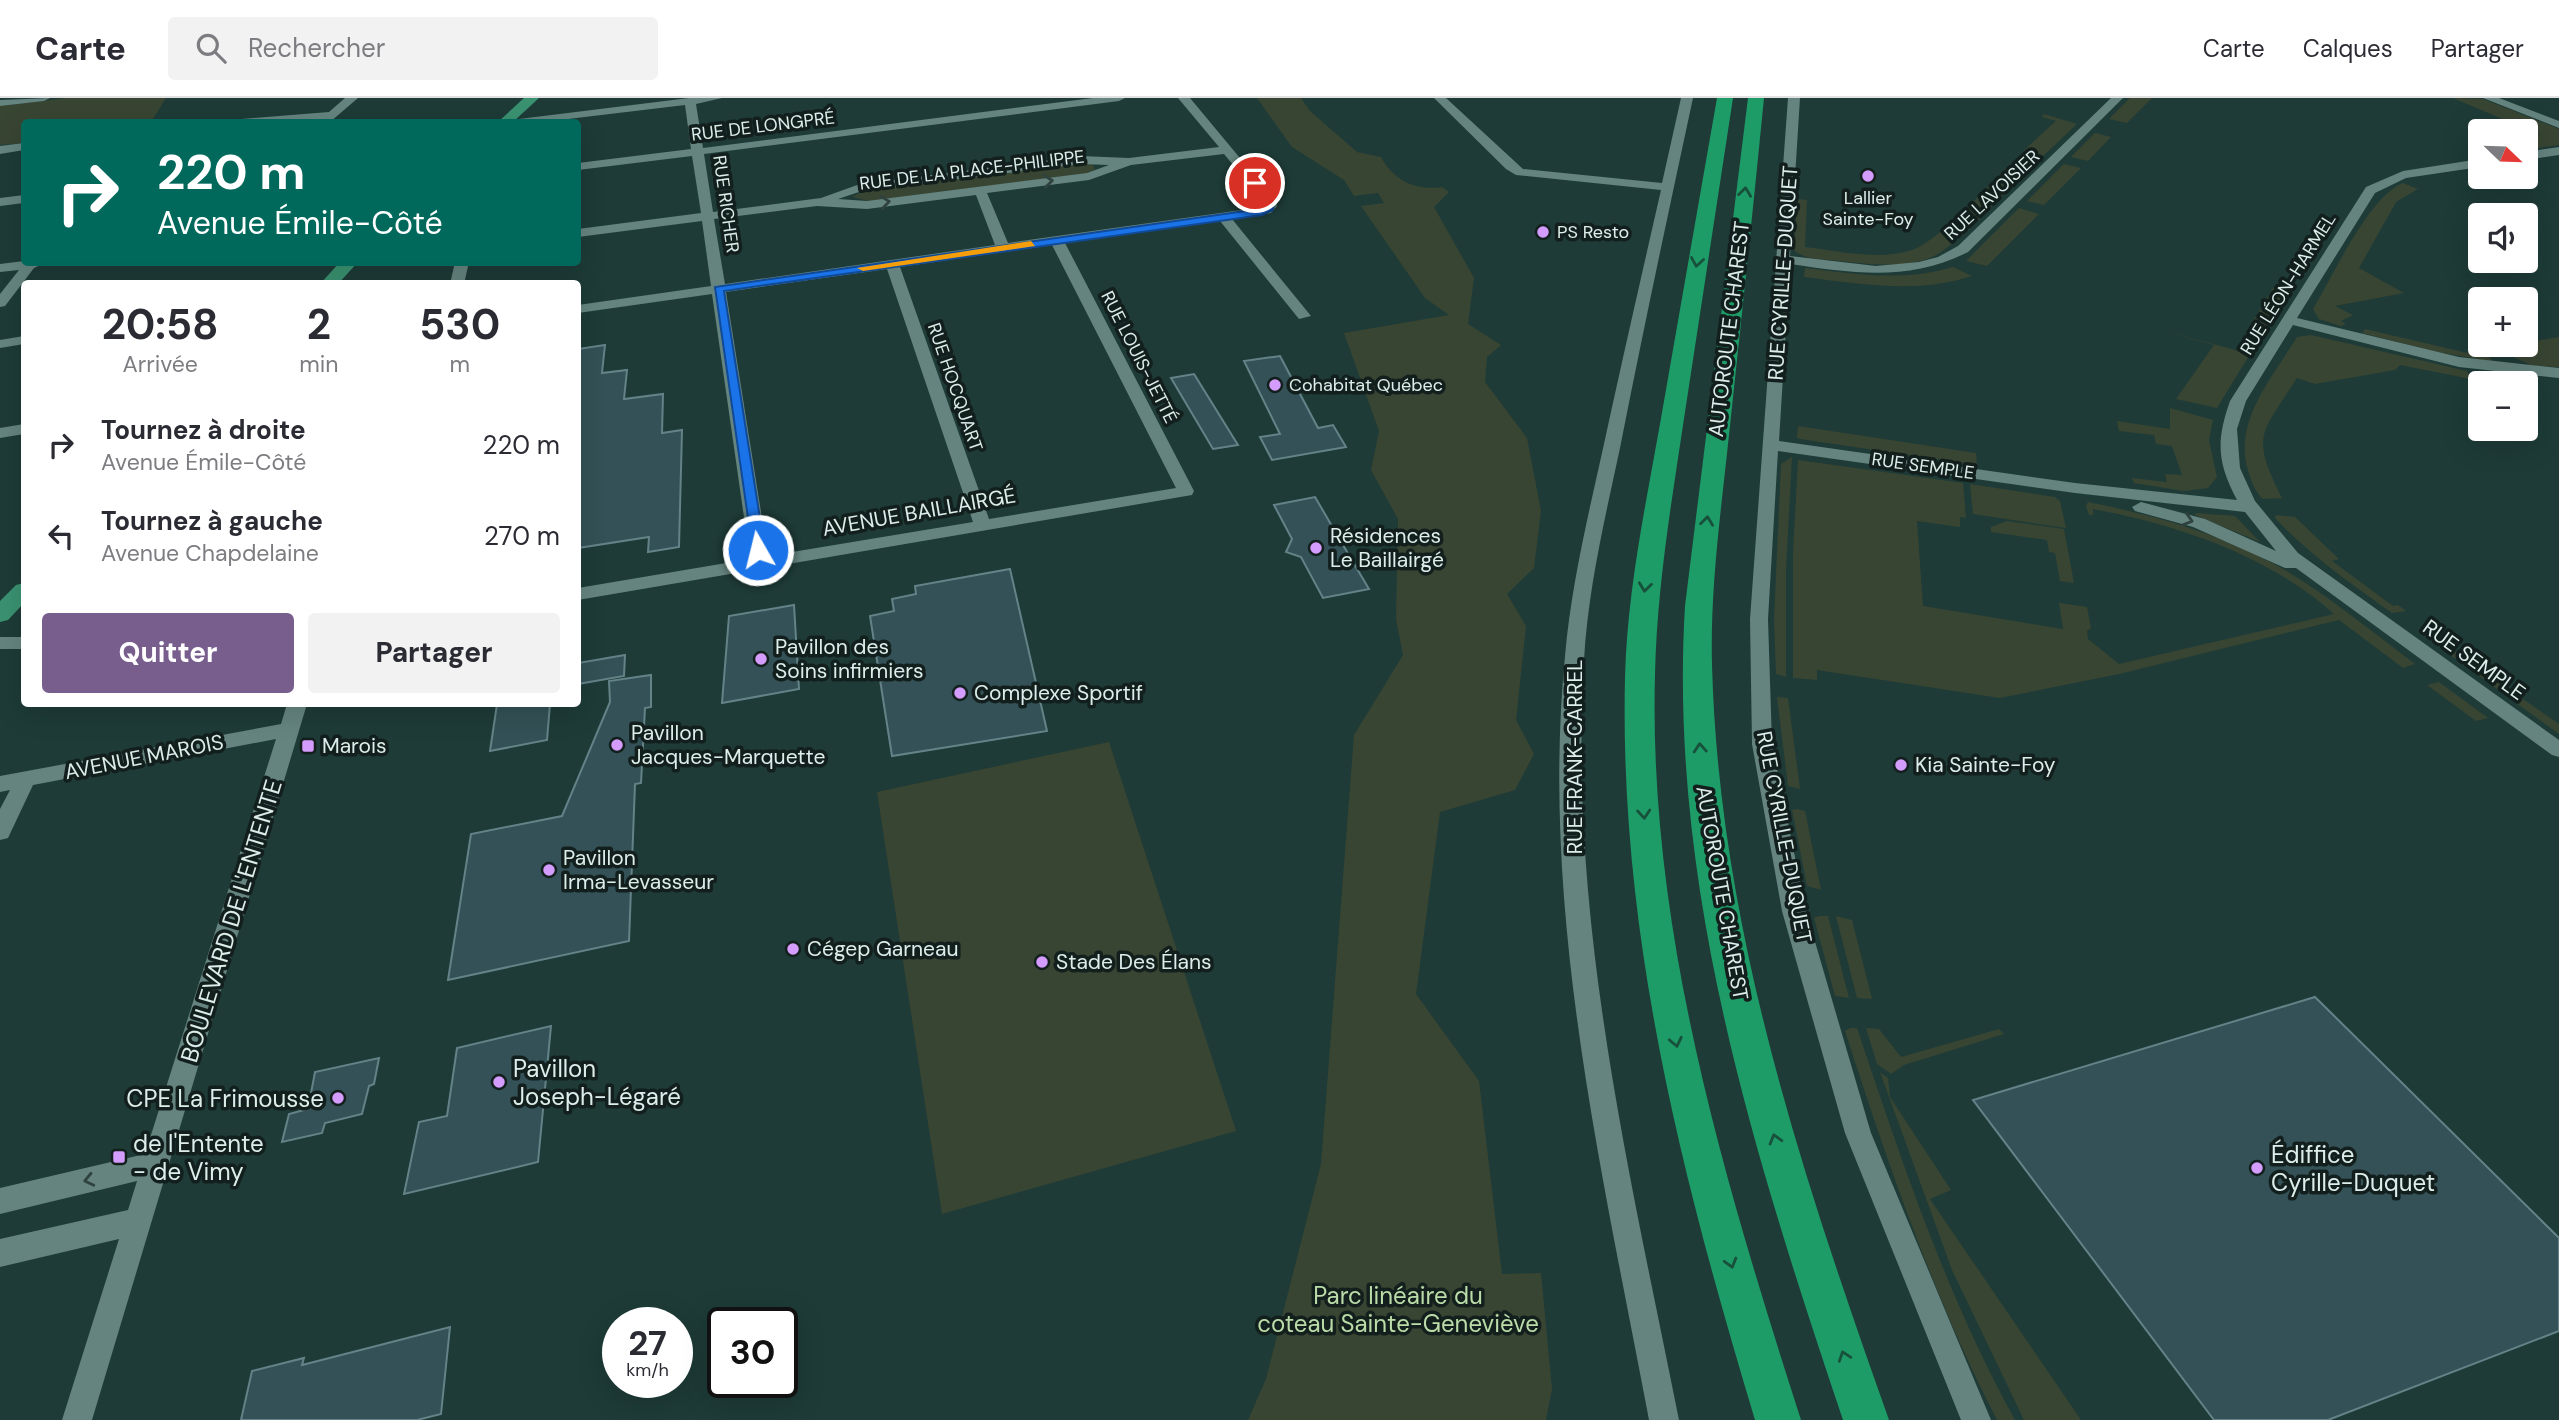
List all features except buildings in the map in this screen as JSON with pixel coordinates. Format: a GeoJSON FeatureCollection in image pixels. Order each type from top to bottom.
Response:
{"type":"FeatureCollection","features":[{"type":"Feature","properties":{"kind":"highway","name":"AUTOROUTE CHAREST"},"geometry":{"type":"LineString","coordinates":[[1725,98],[1648,566],[1641,629],[1640,736],[1654,911],[1674,1032],[1720,1227],[1778,1420]]}},
{"type":"Feature","properties":{"kind":"highway","name":"AUTOROUTE CHAREST"},"geometry":{"type":"LineString","coordinates":[[1756,98],[1698,599],[1698,698],[1702,776],[1721,910],[1757,1073],[1794,1202],[1866,1420]]}},
{"type":"Feature","properties":{"kind":"main road"},"geometry":{"type":"LineString","coordinates":[[508,119],[532,98]]}},
{"type":"Feature","properties":{"kind":"main road"},"geometry":{"type":"LineString","coordinates":[[332,280],[346,266]]}},
{"type":"Feature","properties":{"kind":"main road"},"geometry":{"type":"LineString","coordinates":[[2,611],[21,593]]}},
{"type":"Feature","properties":{"kind":"street"},"geometry":{"type":"LineString","coordinates":[[0,103],[44,98]]}},
{"type":"Feature","properties":{"kind":"street"},"geometry":{"type":"LineString","coordinates":[[328,119],[352,98]]}},
{"type":"Feature","properties":{"kind":"street"},"geometry":{"type":"LineString","coordinates":[[543,119],[716,98]]}},
{"type":"Feature","properties":{"kind":"street","name":"RUE DE LONGPRÉ"},"geometry":{"type":"LineString","coordinates":[[581,167],[1119,98]]}},
{"type":"Feature","properties":{"kind":"street"},"geometry":{"type":"LineString","coordinates":[[581,309],[1267,210],[1271,203],[1184,98]]}},
{"type":"Feature","properties":{"kind":"street"},"geometry":{"type":"LineString","coordinates":[[1440,98],[1510,166],[1520,172],[1667,187]]}},
{"type":"Feature","properties":{"kind":"street","name":"RUE FRANK-CARREL"},"geometry":{"type":"LineString","coordinates":[[1664,1420],[1604,1098],[1578,914],[1571,725],[1574,659],[1590,550],[1687,98]]}},
{"type":"Feature","properties":{"kind":"street","name":"RUE CYRILLE-DUQUET"},"geometry":{"type":"LineString","coordinates":[[1794,98],[1759,620],[1762,744],[1794,911],[1858,1133],[1976,1420]]}},
{"type":"Feature","properties":{"kind":"street","name":"RUE LAVOISIER"},"geometry":{"type":"LineString","coordinates":[[1784,260],[1880,270],[1924,267],[1945,260],[1963,249],[2117,98]]}},
{"type":"Feature","properties":{"kind":"street"},"geometry":{"type":"LineString","coordinates":[[2489,98],[2559,125]]}},
{"type":"Feature","properties":{"kind":"street","name":"RUE RICHER"},"geometry":{"type":"LineString","coordinates":[[690,101],[760,563]]}},
{"type":"Feature","properties":{"kind":"street"},"geometry":{"type":"LineString","coordinates":[[0,150],[21,147]]}},
{"type":"Feature","properties":{"kind":"street","name":"RUE DE LA PLACE-PHILIPPE"},"geometry":{"type":"LineString","coordinates":[[581,233],[817,202],[860,188],[1081,160],[1129,162],[1227,150]]}},
{"type":"Feature","properties":{"kind":"street"},"geometry":{"type":"LineString","coordinates":[[2538,154],[2559,151]]}},
{"type":"Feature","properties":{"kind":"street","name":"RUE DE LA PLACE-PHILIPPE"},"geometry":{"type":"LineString","coordinates":[[817,202],[867,205],[1089,176],[1129,162]]}},
{"type":"Feature","properties":{"kind":"street","name":"RUE LÉON-HARMEL"},"geometry":{"type":"LineString","coordinates":[[2250,507],[2234,479],[2228,432],[2238,401],[2370,190],[2403,175],[2468,165]]}},
{"type":"Feature","properties":{"kind":"street"},"geometry":{"type":"LineString","coordinates":[[980,190],[1003,248]]}},
{"type":"Feature","properties":{"kind":"street"},"geometry":{"type":"LineString","coordinates":[[0,202],[21,199]]}},
{"type":"Feature","properties":{"kind":"street"},"geometry":{"type":"LineString","coordinates":[[1224,217],[1304,316]]}},
{"type":"Feature","properties":{"kind":"street","name":"RUE LOUIS-JETTÉ"},"geometry":{"type":"LineString","coordinates":[[1058,241],[1186,491]]}},
{"type":"Feature","properties":{"kind":"street","name":"RUE HOCQUART"},"geometry":{"type":"LineString","coordinates":[[892,264],[982,523]]}},
{"type":"Feature","properties":{"kind":"street"},"geometry":{"type":"LineString","coordinates":[[0,268],[21,265]]}},
{"type":"Feature","properties":{"kind":"street"},"geometry":{"type":"LineString","coordinates":[[0,303],[33,266]]}},
{"type":"Feature","properties":{"kind":"street"},"geometry":{"type":"LineString","coordinates":[[2289,320],[2459,362],[2559,373]]}},
{"type":"Feature","properties":{"kind":"street"},"geometry":{"type":"LineString","coordinates":[[0,344],[21,340]]}},
{"type":"Feature","properties":{"kind":"street"},"geometry":{"type":"LineString","coordinates":[[0,433],[21,430]]}},
{"type":"Feature","properties":{"kind":"street","name":"RUE SEMPLE"},"geometry":{"type":"LineString","coordinates":[[1771,445],[2075,488],[2250,507],[2266,530],[2292,557],[2559,750]]}},
{"type":"Feature","properties":{"kind":"street","name":"RUE SEMPLE"},"geometry":{"type":"LineString","coordinates":[[2075,488],[2199,523],[2328,582]]}},
{"type":"Feature","properties":{"kind":"street","name":"AVENUE BAILLAIRGÉ"},"geometry":{"type":"LineString","coordinates":[[581,593],[982,523],[1186,491]]}},
{"type":"Feature","properties":{"kind":"street"},"geometry":{"type":"LineString","coordinates":[[0,643],[21,643]]}},
{"type":"Feature","properties":{"kind":"street","name":"BOULEVARD DE L'ENTENTE"},"geometry":{"type":"LineString","coordinates":[[78,1420],[296,707]]}},
{"type":"Feature","properties":{"kind":"street","name":"AVENUE MAROIS"},"geometry":{"type":"LineString","coordinates":[[0,784],[288,730]]}},
{"type":"Feature","properties":{"kind":"street"},"geometry":{"type":"LineString","coordinates":[[0,832],[25,780]]}},
{"type":"Feature","properties":{"kind":"street"},"geometry":{"type":"LineString","coordinates":[[0,1201],[155,1164]]}},
{"type":"Feature","properties":{"kind":"street"},"geometry":{"type":"LineString","coordinates":[[0,1253],[138,1221]]}},
{"type":"Feature","properties":{"kind":"green space"},"geometry":{"type":"Polygon","coordinates":[[[67,98],[166,98],[153,119],[21,119],[21,143],[0,145],[0,106],[67,98]]]}},
{"type":"Feature","properties":{"kind":"green space","name":"Parc linéaire du coteau Sainte-Geneviève"},"geometry":{"type":"Polygon","coordinates":[[[1257,98],[1301,98],[1310,111],[1357,152],[1381,157],[1399,178],[1415,186],[1442,187],[1449,192],[1434,207],[1474,278],[1468,324],[1501,345],[1487,357],[1485,382],[1527,438],[1541,511],[1534,568],[1507,594],[1526,626],[1516,720],[1534,754],[1515,790],[1440,812],[1416,994],[1479,1081],[1502,1274],[1541,1273],[1552,1389],[1546,1420],[1248,1420],[1266,1379],[1321,1164],[1354,735],[1403,655],[1396,619],[1398,519],[1371,470],[1379,431],[1344,333],[1449,315],[1425,298],[1361,206],[1384,203],[1378,193],[1354,196],[1344,180],[1292,147],[1257,98]]]}},
{"type":"Feature","properties":{"kind":"green space"},"geometry":{"type":"Polygon","coordinates":[[[2130,98],[2152,98],[2127,123],[2109,119],[2130,98]]]}},
{"type":"Feature","properties":{"kind":"green space"},"geometry":{"type":"Polygon","coordinates":[[[2453,98],[2483,99],[2534,119],[2502,119],[2453,98]]]}},
{"type":"Feature","properties":{"kind":"green space"},"geometry":{"type":"Polygon","coordinates":[[[2044,114],[2077,124],[2043,156],[2023,151],[2056,121],[2042,117],[2044,114]]]}},
{"type":"Feature","properties":{"kind":"green space"},"geometry":{"type":"Polygon","coordinates":[[[2538,121],[2559,129],[2559,145],[2538,148],[2538,121]]]}},
{"type":"Feature","properties":{"kind":"green space"},"geometry":{"type":"Polygon","coordinates":[[[2095,133],[2111,137],[2088,161],[2071,157],[2095,133]]]}},
{"type":"Feature","properties":{"kind":"green space"},"geometry":{"type":"Polygon","coordinates":[[[2013,161],[2032,166],[1955,242],[1932,257],[1910,263],[1875,264],[1816,259],[1794,250],[1797,199],[1807,200],[1805,247],[1859,254],[1899,253],[1912,250],[1936,235],[2013,161]]]}},
{"type":"Feature","properties":{"kind":"green space"},"geometry":{"type":"Polygon","coordinates":[[[1092,164],[1095,169],[1088,173],[869,201],[852,197],[863,191],[1092,164]]]}},
{"type":"Feature","properties":{"kind":"green space"},"geometry":{"type":"Polygon","coordinates":[[[2064,164],[2081,168],[2044,205],[2027,201],[2064,164]]]}},
{"type":"Feature","properties":{"kind":"green space"},"geometry":{"type":"Polygon","coordinates":[[[2403,183],[2418,189],[2396,202],[2359,268],[2404,293],[2335,306],[2353,315],[2341,321],[2346,324],[2341,326],[2319,319],[2313,309],[2353,238],[2377,204],[2403,183]]]}},
{"type":"Feature","properties":{"kind":"green space"},"geometry":{"type":"Polygon","coordinates":[[[2019,208],[2039,214],[1987,266],[1966,261],[2019,208]]]}},
{"type":"Feature","properties":{"kind":"green space"},"geometry":{"type":"Polygon","coordinates":[[[1953,267],[1972,276],[1930,285],[1909,286],[1867,285],[1804,277],[1805,268],[1897,275],[1934,272],[1953,267]]]}},
{"type":"Feature","properties":{"kind":"green space"},"geometry":{"type":"Polygon","coordinates":[[[2273,288],[2290,290],[2256,345],[2242,340],[2273,288]]]}},
{"type":"Feature","properties":{"kind":"green space"},"geometry":{"type":"Polygon","coordinates":[[[2150,327],[2250,354],[2217,408],[2176,399],[2214,345],[2150,327]]]}},
{"type":"Feature","properties":{"kind":"green space"},"geometry":{"type":"Polygon","coordinates":[[[2365,329],[2468,353],[2468,357],[2488,357],[2494,362],[2433,351],[2362,333],[2365,329]]]}},
{"type":"Feature","properties":{"kind":"green space"},"geometry":{"type":"Polygon","coordinates":[[[2311,335],[2467,371],[2468,378],[2400,365],[2395,370],[2315,384],[2297,378],[2264,435],[2266,460],[2282,498],[2263,499],[2248,470],[2246,434],[2258,400],[2297,337],[2311,335]]]}},
{"type":"Feature","properties":{"kind":"green space"},"geometry":{"type":"Polygon","coordinates":[[[2559,337],[2559,367],[2533,366],[2513,357],[2538,357],[2538,341],[2559,337]]]}},
{"type":"Feature","properties":{"kind":"green space"},"geometry":{"type":"Polygon","coordinates":[[[2170,408],[2213,420],[2209,440],[2217,477],[2208,488],[2184,491],[2134,483],[2132,478],[2167,482],[2165,474],[2182,475],[2172,446],[2156,444],[2154,435],[2119,431],[2117,421],[2170,429],[2170,408]]]}},
{"type":"Feature","properties":{"kind":"green space"},"geometry":{"type":"Polygon","coordinates":[[[1798,426],[1976,453],[1977,465],[1800,439],[1797,438],[1798,426]]]}},
{"type":"Feature","properties":{"kind":"green space"},"geometry":{"type":"Polygon","coordinates":[[[1792,457],[1786,569],[1786,677],[1776,674],[1774,620],[1781,464],[1792,457]]]}},
{"type":"Feature","properties":{"kind":"green space"},"geometry":{"type":"Polygon","coordinates":[[[1798,460],[1963,483],[1966,518],[1960,517],[1960,527],[1917,521],[1923,606],[2063,629],[2059,603],[2087,607],[2091,628],[2087,631],[2088,639],[2119,664],[2334,614],[2280,575],[2221,545],[2125,516],[2093,509],[2093,515],[2089,515],[2086,506],[2088,502],[2185,526],[2254,554],[2312,588],[2415,664],[2403,668],[2339,620],[2119,674],[2000,698],[1817,670],[1817,680],[1793,678],[1793,552],[1798,460]]]}},
{"type":"Feature","properties":{"kind":"green space"},"geometry":{"type":"Polygon","coordinates":[[[1970,484],[2055,497],[2060,501],[2066,528],[1973,514],[1970,484]]]}},
{"type":"Feature","properties":{"kind":"green space"},"geometry":{"type":"Polygon","coordinates":[[[2195,515],[2235,516],[2260,542],[2195,515]]]}},
{"type":"Feature","properties":{"kind":"green space"},"geometry":{"type":"Polygon","coordinates":[[[2276,515],[2295,517],[2339,559],[2332,561],[2393,606],[2398,605],[2406,611],[2392,613],[2346,580],[2302,544],[2275,518],[2276,515]]]}},
{"type":"Feature","properties":{"kind":"green space"},"geometry":{"type":"Polygon","coordinates":[[[2007,521],[2064,529],[2074,583],[2060,581],[2055,553],[2049,552],[2047,540],[1991,532],[1991,527],[2007,521]]]}},
{"type":"Feature","properties":{"kind":"green space"},"geometry":{"type":"Polygon","coordinates":[[[2423,629],[2559,724],[2559,734],[2420,633],[2423,629]]]}},
{"type":"Feature","properties":{"kind":"green space"},"geometry":{"type":"Polygon","coordinates":[[[2439,682],[2488,718],[2476,721],[2427,685],[2439,682]]]}},
{"type":"Feature","properties":{"kind":"green space"},"geometry":{"type":"Polygon","coordinates":[[[1777,697],[1788,698],[1800,789],[1788,786],[1777,697]]]}},
{"type":"Feature","properties":{"kind":"green space","name":"Stade Des Élans"},"geometry":{"type":"Polygon","coordinates":[[[1109,742],[1236,1131],[942,1214],[877,792],[1109,742]]]}},
{"type":"Feature","properties":{"kind":"green space"},"geometry":{"type":"Polygon","coordinates":[[[1792,810],[1805,811],[1821,890],[1807,886],[1792,810]]]}},
{"type":"Feature","properties":{"kind":"green space"},"geometry":{"type":"Polygon","coordinates":[[[1828,916],[1849,998],[1835,996],[1814,918],[1828,916]]]}},
{"type":"Feature","properties":{"kind":"green space"},"geometry":{"type":"Polygon","coordinates":[[[1836,916],[1852,920],[1872,999],[1857,998],[1836,916]]]}},
{"type":"Feature","properties":{"kind":"green space"},"geometry":{"type":"Polygon","coordinates":[[[1857,1028],[1909,1178],[1947,1276],[1990,1373],[2015,1420],[1997,1420],[1952,1326],[1913,1229],[1878,1130],[1845,1031],[1857,1028]]]}},
{"type":"Feature","properties":{"kind":"green space"},"geometry":{"type":"Polygon","coordinates":[[[1866,1028],[1879,1029],[1901,1057],[1999,1029],[2004,1034],[1904,1065],[1891,1074],[1877,1064],[1866,1028]]]}},
{"type":"Feature","properties":{"kind":"green space"},"geometry":{"type":"Polygon","coordinates":[[[1880,1072],[1888,1078],[1890,1097],[1951,1190],[1930,1199],[2081,1420],[2024,1420],[1952,1270],[1880,1072]]]}},
{"type":"Feature","properties":{"kind":"slow traffic"},"geometry":{"type":"LineString","coordinates":[[863,268],[1031,244]]}},
{"type":"Feature","properties":{"kind":"place","name":"Lallier Sainte-Foy"},"geometry":{"type":"Point","coordinates":[1868,176]}},
{"type":"Feature","properties":{"kind":"place","name":"PS Resto"},"geometry":{"type":"Point","coordinates":[1543,232]}},
{"type":"Feature","properties":{"kind":"place","name":"Cohabitat Québec"},"geometry":{"type":"Point","coordinates":[1275,385]}},
{"type":"Feature","properties":{"kind":"place","name":"Résidences Le Baillairgé"},"geometry":{"type":"Point","coordinates":[1316,548]}},
{"type":"Feature","properties":{"kind":"place","name":"Pavillon des Soins infirmiers"},"geometry":{"type":"Point","coordinates":[761,659]}},
{"type":"Feature","properties":{"kind":"place","name":"Complexe Sportif"},"geometry":{"type":"Point","coordinates":[960,693]}},
{"type":"Feature","properties":{"kind":"place","name":"Pavillon Jacques-Marquette"},"geometry":{"type":"Point","coordinates":[617,745]}},
{"type":"Feature","properties":{"kind":"place","name":"Marois"},"geometry":{"type":"Point","coordinates":[308,746]}},
{"type":"Feature","properties":{"kind":"place","name":"Kia Sainte-Foy"},"geometry":{"type":"Point","coordinates":[1901,765]}},
{"type":"Feature","properties":{"kind":"place","name":"Pavillon Irma-Levasseur"},"geometry":{"type":"Point","coordinates":[549,870]}},
{"type":"Feature","properties":{"kind":"place","name":"Cégep Garneau"},"geometry":{"type":"Point","coordinates":[793,949]}},
{"type":"Feature","properties":{"kind":"place","name":"Stade Des Élans"},"geometry":{"type":"Point","coordinates":[1042,962]}},
{"type":"Feature","properties":{"kind":"place","name":"Pavillon Joseph-Légaré"},"geometry":{"type":"Point","coordinates":[499,1082]}},
{"type":"Feature","properties":{"kind":"place","name":"CPE La Frimousse"},"geometry":{"type":"Point","coordinates":[338,1098]}},
{"type":"Feature","properties":{"kind":"place","name":"de l'Entente - de Vimy"},"geometry":{"type":"Point","coordinates":[119,1157]}},
{"type":"Feature","properties":{"kind":"place","name":"Édiffice Cyrille-Duquet"},"geometry":{"type":"Point","coordinates":[2257,1168]}},
{"type":"Feature","properties":{"kind":"route"},"geometry":{"type":"LineString","coordinates":[[758,550],[719,289],[1262,212],[1267,210],[1271,203],[1255,183]]}}]}
